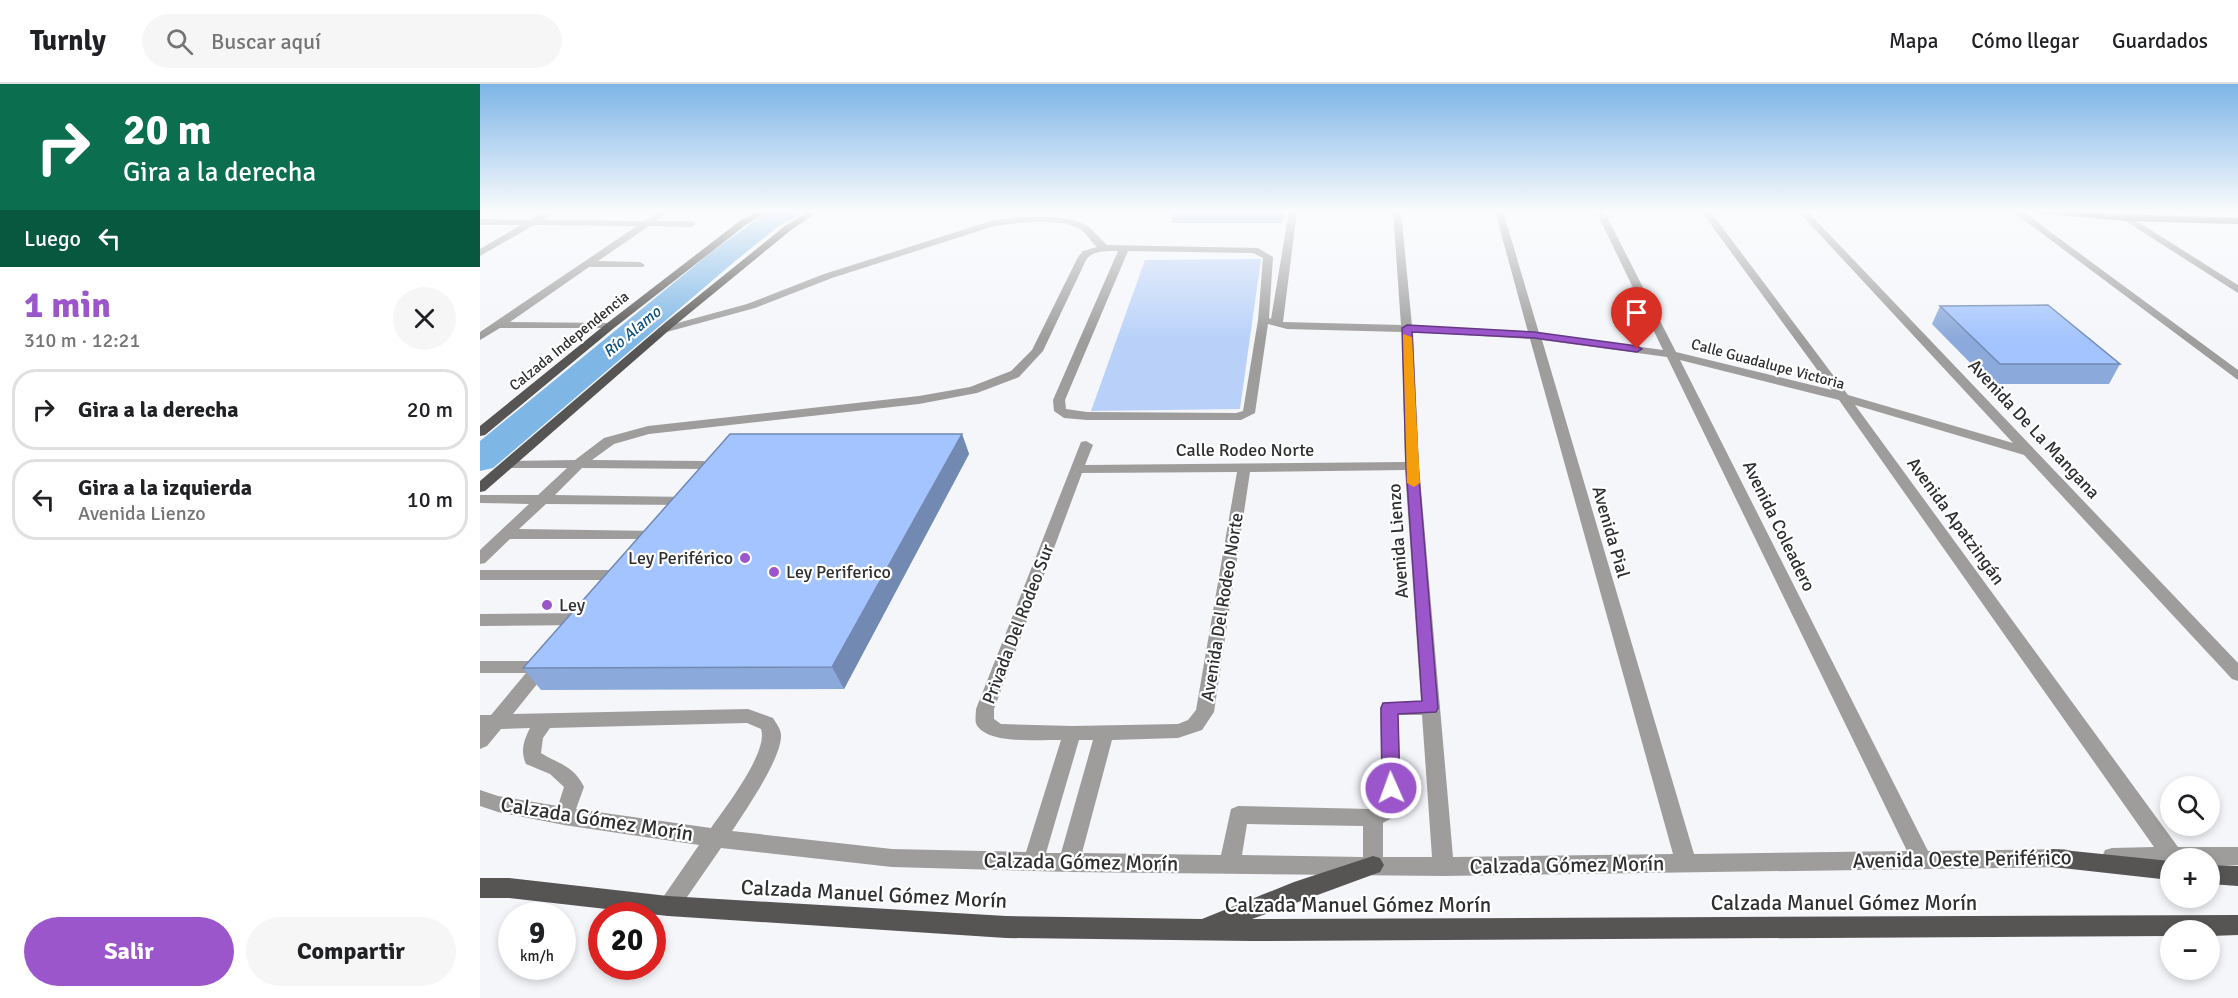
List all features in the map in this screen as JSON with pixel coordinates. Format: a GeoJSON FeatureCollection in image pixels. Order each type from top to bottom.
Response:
{"type":"FeatureCollection","features":[{"type":"Feature","properties":{"kind":"main road","name":"Calzada Independencia"},"geometry":{"type":"LineString","coordinates":[[480,432],[703,254]]}},
{"type":"Feature","properties":{"kind":"main road"},"geometry":{"type":"LineString","coordinates":[[480,488],[663,330],[757,254]]}},
{"type":"Feature","properties":{"kind":"main road"},"geometry":{"type":"LineString","coordinates":[[2053,858],[2160,863]]}},
{"type":"Feature","properties":{"kind":"main road"},"geometry":{"type":"LineString","coordinates":[[1203,929],[1294,892],[1373,866]]}},
{"type":"Feature","properties":{"kind":"main road"},"geometry":{"type":"LineString","coordinates":[[2220,875],[2238,876]]}},
{"type":"Feature","properties":{"kind":"main road"},"geometry":{"type":"LineString","coordinates":[[480,878],[509,888]]}},
{"type":"Feature","properties":{"kind":"main road","name":"Calzada Manuel Gómez Morín"},"geometry":{"type":"LineString","coordinates":[[480,888],[509,888],[668,906],[1006,927],[1203,929],[2238,925]]}},
{"type":"Feature","properties":{"kind":"street"},"geometry":{"type":"LineString","coordinates":[[480,337],[602,254]]}},
{"type":"Feature","properties":{"kind":"street"},"geometry":{"type":"LineString","coordinates":[[663,330],[752,306],[828,276],[896,254]]}},
{"type":"Feature","properties":{"kind":"street"},"geometry":{"type":"LineString","coordinates":[[480,559],[579,464],[609,441],[648,430],[920,400],[973,390],[1015,374],[1037,351],[1085,254]]}},
{"type":"Feature","properties":{"kind":"street"},"geometry":{"type":"LineString","coordinates":[[1122,254],[1059,400],[1060,411],[1068,415],[1236,417],[1249,413],[1263,320],[1268,257],[1264,254]]}},
{"type":"Feature","properties":{"kind":"street"},"geometry":{"type":"LineString","coordinates":[[1279,324],[1276,320],[1286,254]]}},
{"type":"Feature","properties":{"kind":"street","name":"Avenida Lienzo"},"geometry":{"type":"LineString","coordinates":[[1401,254],[1407,328],[1412,466],[1443,867]]}},
{"type":"Feature","properties":{"kind":"street","name":"Avenida Pial"},"geometry":{"type":"LineString","coordinates":[[1511,254],[1686,863]]}},
{"type":"Feature","properties":{"kind":"street","name":"Avenida Coleadero"},"geometry":{"type":"LineString","coordinates":[[1622,254],[1922,859]]}},
{"type":"Feature","properties":{"kind":"street","name":"Avenida Apatzingán"},"geometry":{"type":"LineString","coordinates":[[1737,254],[1845,399],[2161,848]]}},
{"type":"Feature","properties":{"kind":"street","name":"Avenida De La Mangana"},"geometry":{"type":"LineString","coordinates":[[1842,254],[2238,674]]}},
{"type":"Feature","properties":{"kind":"street"},"geometry":{"type":"LineString","coordinates":[[2074,254],[2238,375]]}},
{"type":"Feature","properties":{"kind":"street"},"geometry":{"type":"LineString","coordinates":[[2182,254],[2238,290]]}},
{"type":"Feature","properties":{"kind":"street"},"geometry":{"type":"LineString","coordinates":[[586,264],[640,265]]}},
{"type":"Feature","properties":{"kind":"street","name":"Calle Guadalupe Victoria"},"geometry":{"type":"LineString","coordinates":[[1263,320],[1279,324],[1534,335],[1673,354],[1747,371],[2028,452]]}},
{"type":"Feature","properties":{"kind":"street"},"geometry":{"type":"LineString","coordinates":[[497,325],[610,326]]}},
{"type":"Feature","properties":{"kind":"street","name":"Privada Del Rodeo Sur"},"geometry":{"type":"LineString","coordinates":[[1086,445],[985,709],[985,723],[998,731],[1105,732]]}},
{"type":"Feature","properties":{"kind":"street"},"geometry":{"type":"LineString","coordinates":[[509,464],[703,465],[713,467],[714,470],[644,552]]}},
{"type":"Feature","properties":{"kind":"street","name":"Calle Rodeo Norte"},"geometry":{"type":"LineString","coordinates":[[1077,469],[1412,466]]}},
{"type":"Feature","properties":{"kind":"street","name":"Avenida Del Rodeo Norte"},"geometry":{"type":"LineString","coordinates":[[1105,732],[1178,730],[1196,725],[1205,712],[1244,468]]}},
{"type":"Feature","properties":{"kind":"street"},"geometry":{"type":"LineString","coordinates":[[480,499],[541,500],[696,492]]}},
{"type":"Feature","properties":{"kind":"street"},"geometry":{"type":"LineString","coordinates":[[506,534],[666,527]]}},
{"type":"Feature","properties":{"kind":"street"},"geometry":{"type":"LineString","coordinates":[[480,575],[626,571],[606,593]]}},
{"type":"Feature","properties":{"kind":"street"},"geometry":{"type":"LineString","coordinates":[[480,620],[586,615],[569,635]]}},
{"type":"Feature","properties":{"kind":"street"},"geometry":{"type":"LineString","coordinates":[[480,741],[487,722],[555,651]]}},
{"type":"Feature","properties":{"kind":"street"},"geometry":{"type":"LineString","coordinates":[[480,667],[542,667]]}},
{"type":"Feature","properties":{"kind":"street"},"geometry":{"type":"LineString","coordinates":[[1230,865],[1238,815],[1373,818],[1392,808],[1389,708],[1430,708]]}},
{"type":"Feature","properties":{"kind":"street"},"geometry":{"type":"LineString","coordinates":[[487,722],[748,716],[767,723],[773,734],[766,758],[668,906]]}},
{"type":"Feature","properties":{"kind":"street"},"geometry":{"type":"LineString","coordinates":[[545,721],[532,738],[532,759],[545,763],[570,777],[574,787],[564,816]]}},
{"type":"Feature","properties":{"kind":"street"},"geometry":{"type":"LineString","coordinates":[[1069,862],[1105,732]]}},
{"type":"Feature","properties":{"kind":"street"},"geometry":{"type":"LineString","coordinates":[[1033,862],[1072,733]]}},
{"type":"Feature","properties":{"kind":"street","name":"Calzada Gómez Morín"},"geometry":{"type":"LineString","coordinates":[[480,798],[498,804],[564,816],[715,838],[892,858],[1443,867],[1686,863]]}},
{"type":"Feature","properties":{"kind":"street"},"geometry":{"type":"LineString","coordinates":[[1373,818],[1373,866]]}},
{"type":"Feature","properties":{"kind":"street"},"geometry":{"type":"LineString","coordinates":[[2220,858],[2238,856]]}},
{"type":"Feature","properties":{"kind":"street","name":"Avenida Oeste Periférico"},"geometry":{"type":"LineString","coordinates":[[1686,863],[2053,858]]}},
{"type":"Feature","properties":{"kind":"shaded area"},"geometry":{"type":"Polygon","coordinates":[[[1261,259],[1240,409],[1091,411],[1145,260],[1261,259]]]}},
{"type":"Feature","properties":{"kind":"building"},"geometry":{"type":"Polygon","coordinates":[[[2048,305],[2120,364],[2000,364],[1940,306],[2048,305]]]}},
{"type":"Feature","properties":{"kind":"building","name":"Ley Periferico"},"geometry":{"type":"Polygon","coordinates":[[[730,434],[962,434],[832,667],[523,668],[730,434]]]}},
{"type":"Feature","properties":{"kind":"waterway","name":"Río Alamo"},"geometry":{"type":"LineString","coordinates":[[480,460],[727,254]]}},
{"type":"Feature","properties":{"kind":"slow traffic"},"geometry":{"type":"LineString","coordinates":[[1407,337],[1414,483]]}},
{"type":"Feature","properties":{"kind":"place","name":"Ley Periférico"},"geometry":{"type":"Point","coordinates":[745,558]}},
{"type":"Feature","properties":{"kind":"place","name":"Ley Periferico"},"geometry":{"type":"Point","coordinates":[774,572]}},
{"type":"Feature","properties":{"kind":"place","name":"Ley"},"geometry":{"type":"Point","coordinates":[547,605]}},
{"type":"Feature","properties":{"kind":"route"},"geometry":{"type":"LineString","coordinates":[[1391,788],[1389,708],[1430,708],[1412,466],[1407,328],[1534,335],[1637,349]]}}]}
